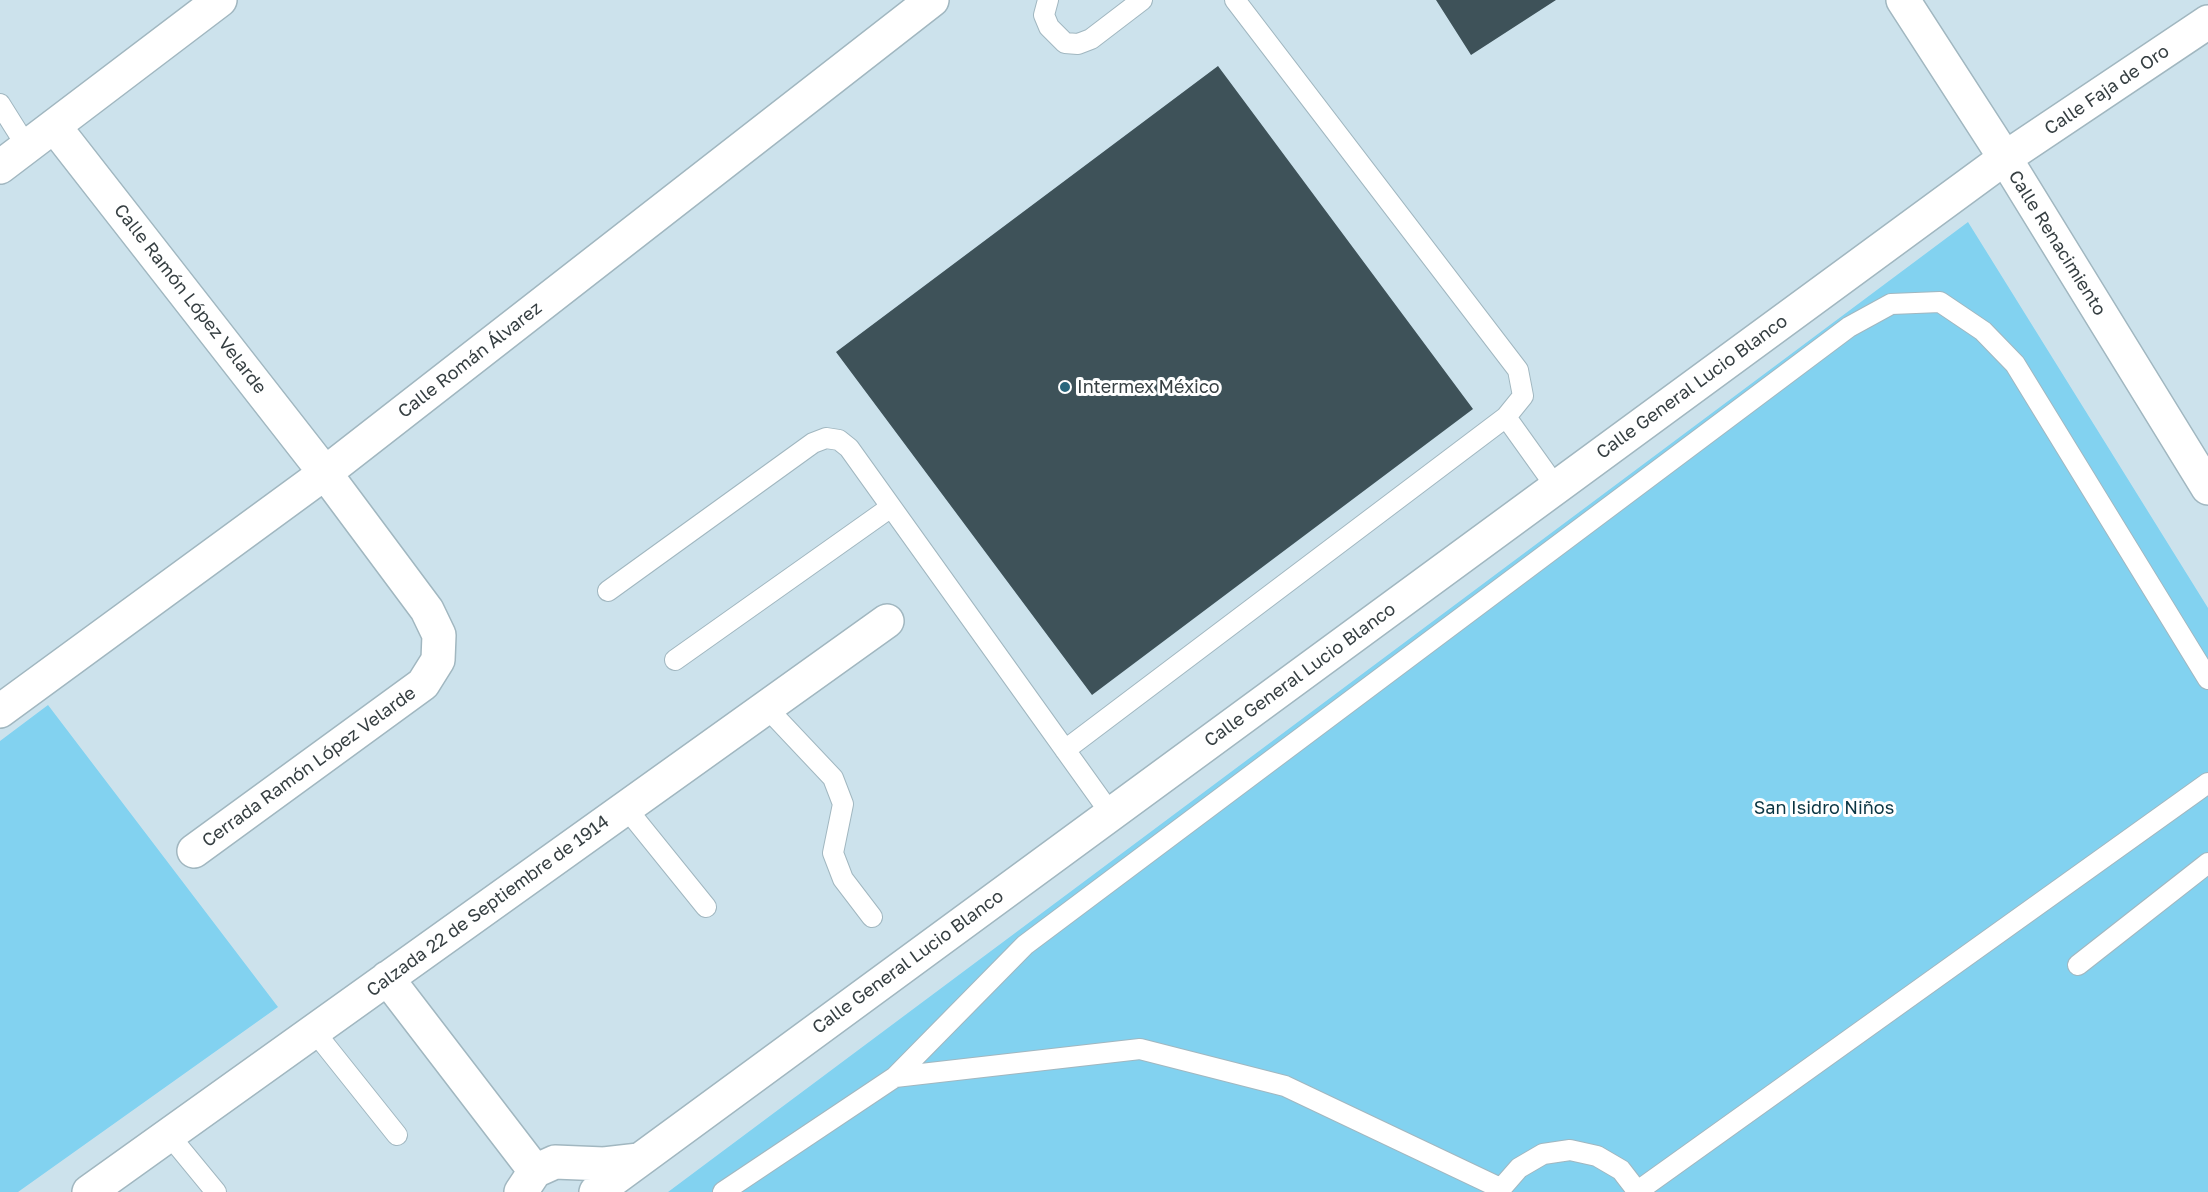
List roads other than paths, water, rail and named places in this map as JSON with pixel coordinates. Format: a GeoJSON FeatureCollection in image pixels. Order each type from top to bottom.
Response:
{"type":"FeatureCollection","features":[{"type":"Feature","properties":{"kind":"street"},"geometry":{"type":"LineString","coordinates":[[0,166],[220,0]]}},
{"type":"Feature","properties":{"kind":"street","name":"Calle Román Álvarez"},"geometry":{"type":"LineString","coordinates":[[0,711],[325,473],[932,0]]}},
{"type":"Feature","properties":{"kind":"street","name":"Calle Renacimiento"},"geometry":{"type":"LineString","coordinates":[[1903,0],[2005,158],[2208,488]]}},
{"type":"Feature","properties":{"kind":"street","name":"Calle Faja de Oro"},"geometry":{"type":"LineString","coordinates":[[2005,158],[2208,22]]}},
{"type":"Feature","properties":{"kind":"street","name":"Calle Ramón López Velarde"},"geometry":{"type":"LineString","coordinates":[[54,126],[325,473]]}},
{"type":"Feature","properties":{"kind":"street","name":"Calle General Lucio Blanco"},"geometry":{"type":"LineString","coordinates":[[596,1192],[2005,158]]}},
{"type":"Feature","properties":{"kind":"street","name":"Cerrada Ramón López Velarde"},"geometry":{"type":"LineString","coordinates":[[194,851],[423,684],[438,660],[439,635],[427,610],[325,473]]}},
{"type":"Feature","properties":{"kind":"street","name":"Calzada 22 de Septiembre de 1914"},"geometry":{"type":"LineString","coordinates":[[89,1192],[887,621]]}},
{"type":"Feature","properties":{"kind":"street"},"geometry":{"type":"LineString","coordinates":[[387,978],[528,1181],[555,1162],[604,1164],[639,1160]]}},
{"type":"Feature","properties":{"kind":"lane"},"geometry":{"type":"LineString","coordinates":[[1047,0],[1044,15],[1049,27],[1065,43],[1078,44],[1091,39],[1142,0]]}},
{"type":"Feature","properties":{"kind":"lane"},"geometry":{"type":"LineString","coordinates":[[1065,750],[1506,417],[1523,396],[1518,370],[1236,0]]}},
{"type":"Feature","properties":{"kind":"lane"},"geometry":{"type":"LineString","coordinates":[[0,104],[27,147]]}},
{"type":"Feature","properties":{"kind":"lane"},"geometry":{"type":"LineString","coordinates":[[723,1192],[895,1077],[1024,945],[1849,327],[1891,304],[1940,302],[1983,331],[2015,364],[2208,679]]}},
{"type":"Feature","properties":{"kind":"lane"},"geometry":{"type":"LineString","coordinates":[[1506,417],[1556,487]]}},
{"type":"Feature","properties":{"kind":"lane"},"geometry":{"type":"LineString","coordinates":[[608,591],[813,442],[826,438],[839,440],[849,448],[1111,814]]}},
{"type":"Feature","properties":{"kind":"lane"},"geometry":{"type":"LineString","coordinates":[[675,660],[891,507]]}},
{"type":"Feature","properties":{"kind":"lane"},"geometry":{"type":"LineString","coordinates":[[766,707],[833,778],[843,804],[833,853],[843,879],[872,917]]}},
{"type":"Feature","properties":{"kind":"lane"},"geometry":{"type":"LineString","coordinates":[[895,1077],[1140,1049],[1285,1086],[1499,1190],[1519,1168],[1543,1154],[1570,1150],[1597,1156],[1621,1170],[1638,1192],[2208,783]]}},
{"type":"Feature","properties":{"kind":"lane"},"geometry":{"type":"LineString","coordinates":[[626,808],[706,907]]}},
{"type":"Feature","properties":{"kind":"lane"},"geometry":{"type":"LineString","coordinates":[[2078,965],[2208,863]]}},
{"type":"Feature","properties":{"kind":"lane"},"geometry":{"type":"LineString","coordinates":[[314,1031],[398,1135]]}},
{"type":"Feature","properties":{"kind":"lane"},"geometry":{"type":"LineString","coordinates":[[169,1135],[216,1192]]}},
{"type":"Feature","properties":{"kind":"place","name":"Intermex México"},"geometry":{"type":"Point","coordinates":[1065,387]}},
{"type":"Feature","properties":{"kind":"park label","name":"San Isidro Niños"},"geometry":{"type":"Point","coordinates":[1824,808]}}]}
